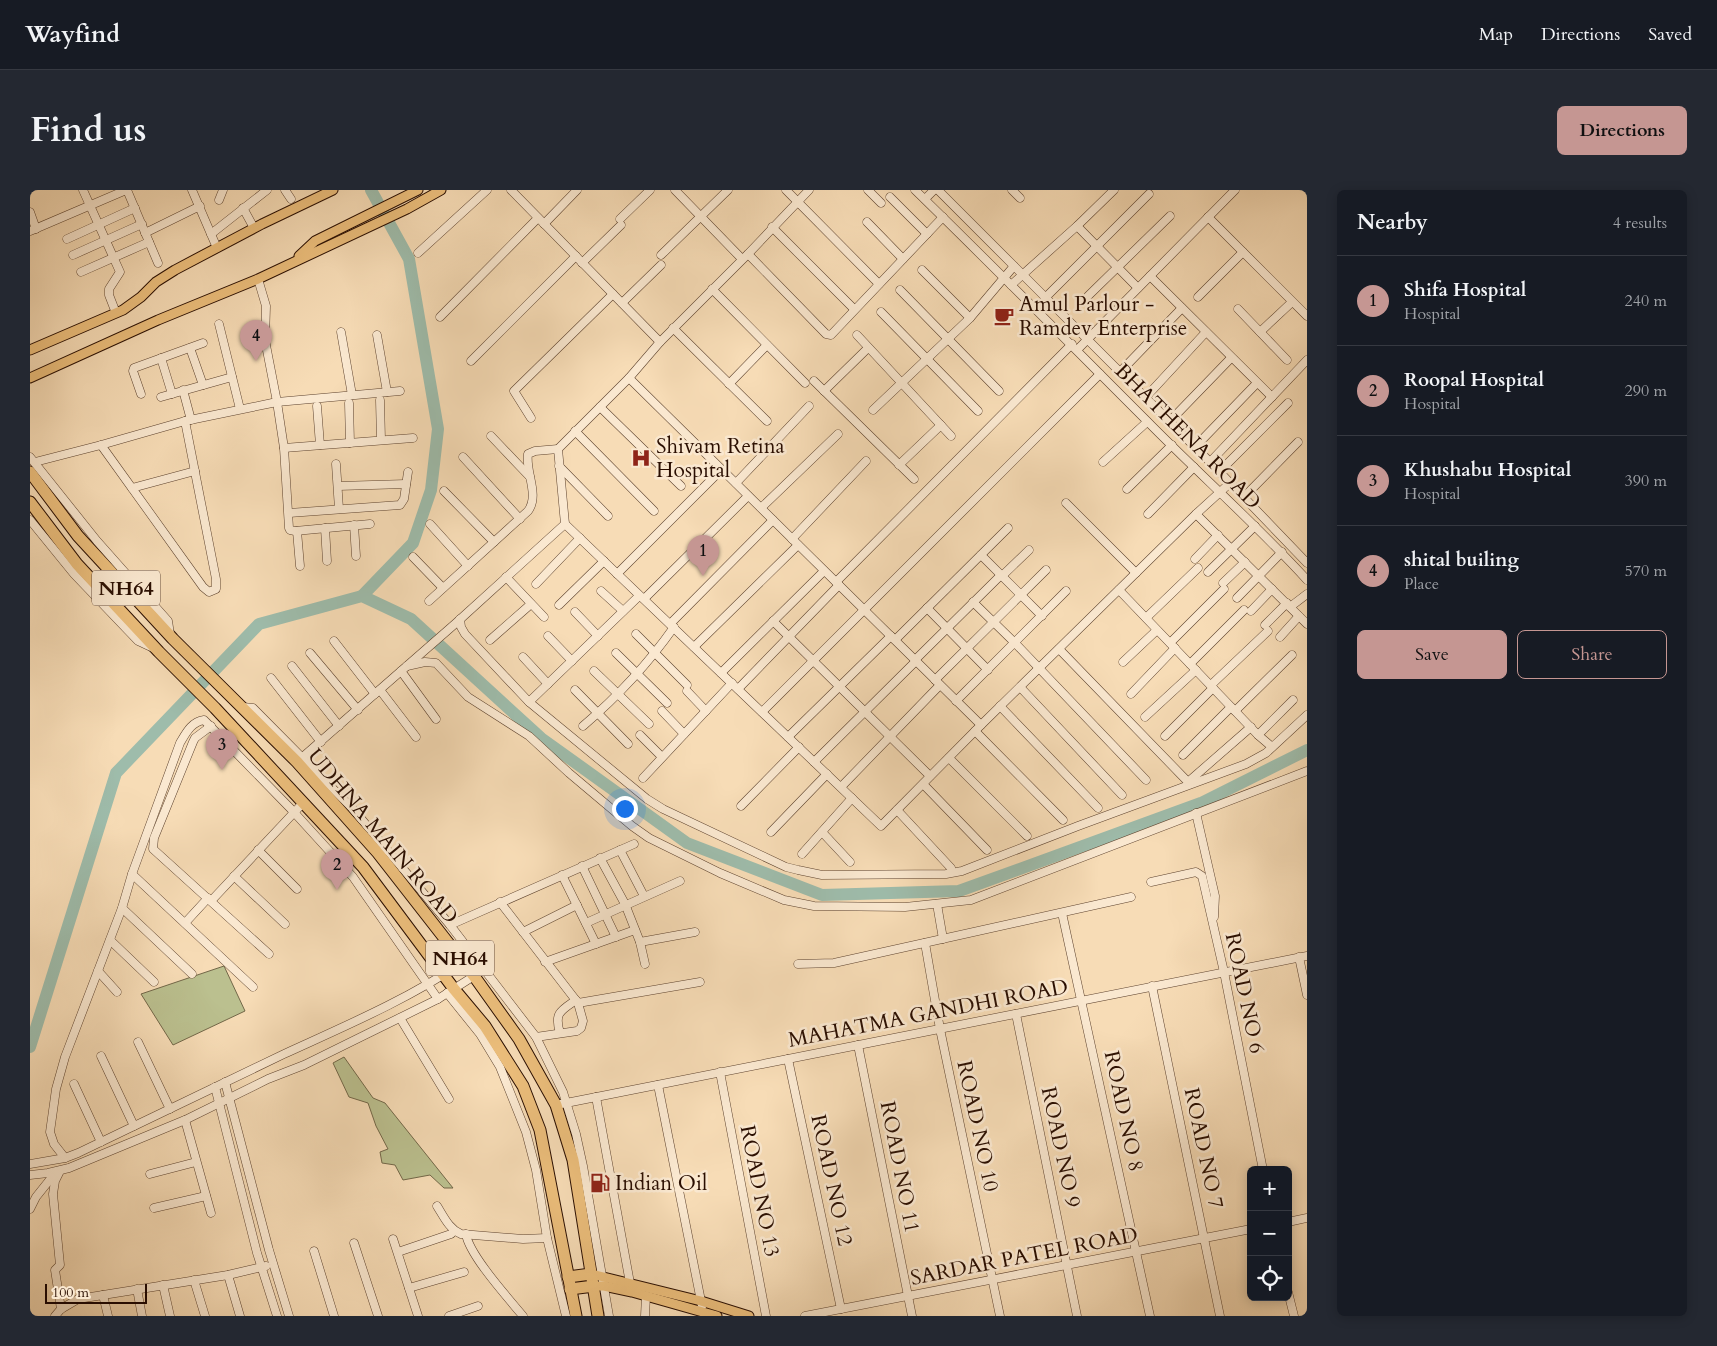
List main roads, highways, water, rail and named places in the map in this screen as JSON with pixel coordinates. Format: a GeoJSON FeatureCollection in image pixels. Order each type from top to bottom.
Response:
{"type":"FeatureCollection","features":[{"type":"Feature","properties":{"kind":"highway","name":"UDHNA MAIN ROAD"},"geometry":{"type":"LineString","coordinates":[[32,463],[78,536],[172,638],[300,760],[378,853],[474,976],[519,1039],[561,1104],[599,1286],[598,1316]]}},
{"type":"Feature","properties":{"kind":"highway","name":"NH64"},"geometry":{"type":"LineString","coordinates":[[30,502],[67,552],[363,867],[444,975],[451,991],[485,1026],[523,1086],[540,1130],[576,1316]]}},
{"type":"Feature","properties":{"kind":"highway"},"geometry":{"type":"LineString","coordinates":[[568,1277],[596,1275]]}},
{"type":"Feature","properties":{"kind":"highway"},"geometry":{"type":"LineString","coordinates":[[570,1289],[599,1286]]}},
{"type":"Feature","properties":{"kind":"main road"},"geometry":{"type":"LineString","coordinates":[[30,350],[123,310],[141,297],[156,282],[175,270],[258,226],[333,190]]}},
{"type":"Feature","properties":{"kind":"main road"},"geometry":{"type":"LineString","coordinates":[[294,262],[315,241],[418,190]]}},
{"type":"Feature","properties":{"kind":"main road"},"geometry":{"type":"LineString","coordinates":[[30,378],[158,320],[258,279],[408,209],[442,190]]}},
{"type":"Feature","properties":{"kind":"main road"},"geometry":{"type":"LineString","coordinates":[[596,1275],[630,1282],[749,1316]]}},
{"type":"Feature","properties":{"kind":"main road"},"geometry":{"type":"LineString","coordinates":[[599,1286],[646,1296],[717,1316]]}},
{"type":"Feature","properties":{"kind":"waterway"},"geometry":{"type":"LineString","coordinates":[[362,596],[413,543],[431,490],[438,429],[409,259],[371,190]]}},
{"type":"Feature","properties":{"kind":"waterway"},"geometry":{"type":"LineString","coordinates":[[30,1047],[116,773],[259,624],[362,596],[411,619],[541,738],[687,843],[822,895],[959,891],[1201,803],[1307,750]]}},
{"type":"Feature","properties":{"kind":"place","name":"Amul Parlour - Ramdev Enterprise"},"geometry":{"type":"Point","coordinates":[1004,316]}},
{"type":"Feature","properties":{"kind":"place","name":"shital builing"},"geometry":{"type":"Point","coordinates":[256,361]}},
{"type":"Feature","properties":{"kind":"place","name":"Shivam Retina Hospital"},"geometry":{"type":"Point","coordinates":[641,458]}},
{"type":"Feature","properties":{"kind":"place","name":"Shifa Hospital"},"geometry":{"type":"Point","coordinates":[703,576]}},
{"type":"Feature","properties":{"kind":"place","name":"Khushabu Hospital"},"geometry":{"type":"Point","coordinates":[222,770]}},
{"type":"Feature","properties":{"kind":"place","name":"Roopal Hospital"},"geometry":{"type":"Point","coordinates":[337,890]}},
{"type":"Feature","properties":{"kind":"place","name":"Indian Oil"},"geometry":{"type":"Point","coordinates":[600,1183]}}]}
